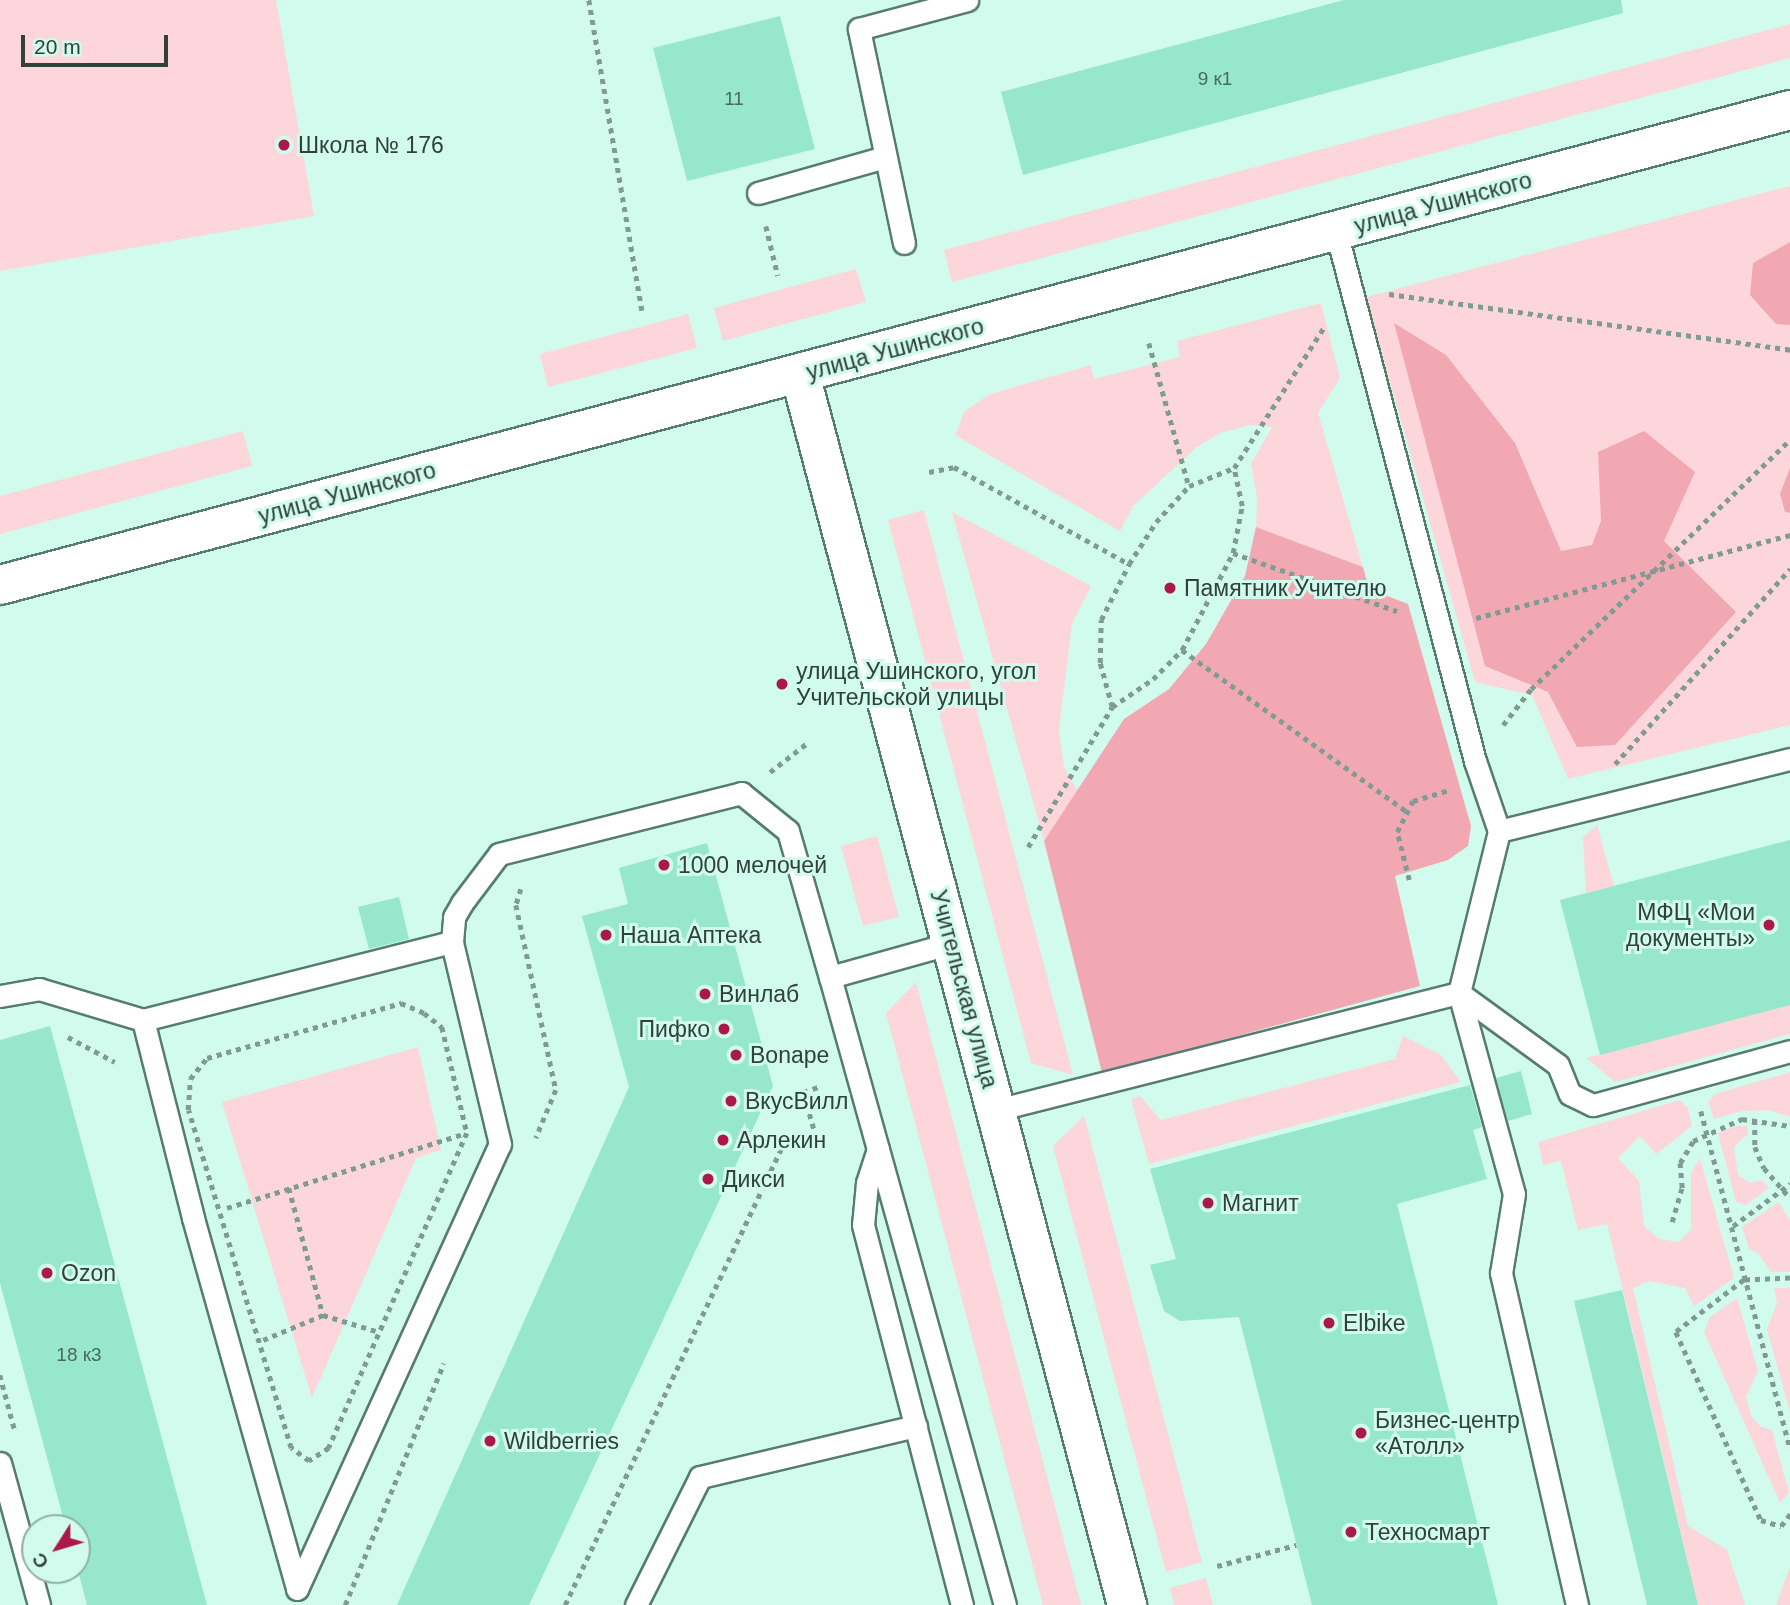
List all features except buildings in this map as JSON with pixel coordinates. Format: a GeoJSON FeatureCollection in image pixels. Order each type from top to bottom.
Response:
{"type":"FeatureCollection","features":[{"type":"Feature","properties":{"kind":"street","name":"улица Ушинского"},"geometry":{"type":"LineString","coordinates":[[0,584],[1790,110]]}},
{"type":"Feature","properties":{"kind":"street","name":"Учительская улица"},"geometry":{"type":"LineString","coordinates":[[800,374],[1127,1605]]}},
{"type":"Feature","properties":{"kind":"lane"},"geometry":{"type":"LineString","coordinates":[[904,243],[859,29],[967,0]]}},
{"type":"Feature","properties":{"kind":"lane"},"geometry":{"type":"LineString","coordinates":[[758,193],[885,157]]}},
{"type":"Feature","properties":{"kind":"lane"},"geometry":{"type":"LineString","coordinates":[[1336,231],[1349,289],[1475,761],[1499,831],[1460,993],[1514,1194],[1501,1273],[1577,1605]]}},
{"type":"Feature","properties":{"kind":"lane"},"geometry":{"type":"LineString","coordinates":[[1499,831],[1790,760]]}},
{"type":"Feature","properties":{"kind":"lane"},"geometry":{"type":"LineString","coordinates":[[143,1020],[192,1218],[297,1589],[500,1144],[452,942],[454,917],[499,854],[741,793],[788,831],[878,1149],[933,1420],[962,1605]]}},
{"type":"Feature","properties":{"kind":"lane"},"geometry":{"type":"LineString","coordinates":[[0,996],[39,989],[143,1020],[452,942]]}},
{"type":"Feature","properties":{"kind":"lane"},"geometry":{"type":"LineString","coordinates":[[830,977],[952,943]]}},
{"type":"Feature","properties":{"kind":"lane"},"geometry":{"type":"LineString","coordinates":[[1460,993],[1558,1065],[1570,1094],[1593,1105],[1790,1051]]}},
{"type":"Feature","properties":{"kind":"lane"},"geometry":{"type":"LineString","coordinates":[[996,1110],[1460,993]]}},
{"type":"Feature","properties":{"kind":"lane"},"geometry":{"type":"LineString","coordinates":[[878,1149],[867,1183],[863,1225],[933,1420],[1005,1605]]}},
{"type":"Feature","properties":{"kind":"lane"},"geometry":{"type":"LineString","coordinates":[[636,1605],[700,1477],[933,1420]]}},
{"type":"Feature","properties":{"kind":"lane"},"geometry":{"type":"LineString","coordinates":[[0,1463],[39,1605]]}},
{"type":"Feature","properties":{"kind":"path"},"geometry":{"type":"LineString","coordinates":[[589,0],[642,312]]}},
{"type":"Feature","properties":{"kind":"path"},"geometry":{"type":"LineString","coordinates":[[1112,707],[1100,663],[1101,620],[1129,565],[1156,522],[1189,486],[1234,468],[1349,289],[1790,350]]}},
{"type":"Feature","properties":{"kind":"path"},"geometry":{"type":"LineString","coordinates":[[1149,343],[1189,486]]}},
{"type":"Feature","properties":{"kind":"path"},"geometry":{"type":"LineString","coordinates":[[1409,880],[1397,832],[1413,802],[1454,788],[1531,689],[1790,440]]}},
{"type":"Feature","properties":{"kind":"path"},"geometry":{"type":"LineString","coordinates":[[929,472],[954,467],[1129,565]]}},
{"type":"Feature","properties":{"kind":"path"},"geometry":{"type":"LineString","coordinates":[[1028,846],[1112,707],[1153,679],[1182,650],[1233,553],[1242,506],[1234,468]]}},
{"type":"Feature","properties":{"kind":"path"},"geometry":{"type":"LineString","coordinates":[[1233,553],[1440,626],[1651,574],[1790,534]]}},
{"type":"Feature","properties":{"kind":"path"},"geometry":{"type":"LineString","coordinates":[[1606,805],[1604,782],[1622,754],[1790,569]]}},
{"type":"Feature","properties":{"kind":"path"},"geometry":{"type":"LineString","coordinates":[[1182,650],[1406,811]]}},
{"type":"Feature","properties":{"kind":"path"},"geometry":{"type":"LineString","coordinates":[[192,1218],[467,1133],[530,1154],[556,1090],[516,905],[523,883]]}},
{"type":"Feature","properties":{"kind":"path"},"geometry":{"type":"LineString","coordinates":[[401,1003],[424,1013],[442,1027],[467,1133],[328,1448],[309,1461],[291,1448],[188,1110],[190,1079],[207,1058],[401,1003]]}},
{"type":"Feature","properties":{"kind":"path"},"geometry":{"type":"LineString","coordinates":[[64,1028],[69,1040],[117,1063],[120,1076]]}},
{"type":"Feature","properties":{"kind":"path"},"geometry":{"type":"LineString","coordinates":[[565,1605],[782,1147],[816,1138],[803,1092],[821,1087],[818,1074]]}},
{"type":"Feature","properties":{"kind":"path"},"geometry":{"type":"LineString","coordinates":[[1694,1076],[1706,1132],[1733,1226],[1744,1280],[1790,1449]]}},
{"type":"Feature","properties":{"kind":"path"},"geometry":{"type":"LineString","coordinates":[[1672,1222],[1682,1188],[1680,1163],[1693,1141],[1706,1132],[1742,1119],[1790,1126]]}},
{"type":"Feature","properties":{"kind":"path"},"geometry":{"type":"LineString","coordinates":[[1755,1119],[1755,1147],[1781,1190],[1790,1198]]}},
{"type":"Feature","properties":{"kind":"path"},"geometry":{"type":"LineString","coordinates":[[1733,1226],[1790,1184]]}},
{"type":"Feature","properties":{"kind":"path"},"geometry":{"type":"LineString","coordinates":[[289,1188],[323,1315]]}},
{"type":"Feature","properties":{"kind":"path"},"geometry":{"type":"LineString","coordinates":[[1790,1278],[1744,1280],[1676,1332],[1761,1520],[1781,1526],[1790,1514]]}},
{"type":"Feature","properties":{"kind":"path"},"geometry":{"type":"LineString","coordinates":[[258,1341],[323,1315],[379,1332]]}},
{"type":"Feature","properties":{"kind":"path"},"geometry":{"type":"LineString","coordinates":[[345,1605],[445,1360]]}},
{"type":"Feature","properties":{"kind":"path"},"geometry":{"type":"LineString","coordinates":[[1217,1566],[1296,1545]]}},
{"type":"Feature","properties":{"kind":"shaded area"},"geometry":{"type":"Polygon","coordinates":[[[0,0],[276,0],[314,216],[0,271],[0,0]]]}},
{"type":"Feature","properties":{"kind":"shaded area"},"geometry":{"type":"Polygon","coordinates":[[[1790,24],[1790,58],[952,282],[944,250],[1790,24]]]}},
{"type":"Feature","properties":{"kind":"shaded area"},"geometry":{"type":"Polygon","coordinates":[[[1790,186],[1790,725],[1568,779],[1532,695],[1475,682],[1366,297],[1790,186]]]}},
{"type":"Feature","properties":{"kind":"shaded area"},"geometry":{"type":"Polygon","coordinates":[[[1790,242],[1790,325],[1776,324],[1750,295],[1753,263],[1790,242]]]}},
{"type":"Feature","properties":{"kind":"shaded area"},"geometry":{"type":"Polygon","coordinates":[[[856,269],[866,302],[723,341],[714,308],[856,269]]]}},
{"type":"Feature","properties":{"kind":"shaded area"},"geometry":{"type":"Polygon","coordinates":[[[1321,303],[1340,378],[1318,413],[1363,567],[1256,527],[1257,497],[1251,464],[1272,427],[1250,425],[1220,433],[1197,447],[1133,506],[1120,531],[955,435],[965,411],[990,394],[1091,365],[1094,379],[1180,357],[1177,341],[1321,303]]]}},
{"type":"Feature","properties":{"kind":"shaded area"},"geometry":{"type":"Polygon","coordinates":[[[688,314],[697,348],[548,387],[540,354],[688,314]]]}},
{"type":"Feature","properties":{"kind":"shaded area"},"geometry":{"type":"Polygon","coordinates":[[[1394,323],[1446,355],[1515,443],[1561,551],[1592,545],[1601,521],[1598,452],[1644,431],[1695,472],[1664,541],[1736,612],[1615,745],[1577,747],[1548,692],[1485,666],[1394,323]]]}},
{"type":"Feature","properties":{"kind":"shaded area"},"geometry":{"type":"Polygon","coordinates":[[[243,431],[252,466],[0,534],[0,496],[243,431]]]}},
{"type":"Feature","properties":{"kind":"shaded area"},"geometry":{"type":"Polygon","coordinates":[[[1790,468],[1790,513],[1785,512],[1780,494],[1790,468]]]}},
{"type":"Feature","properties":{"kind":"shaded area"},"geometry":{"type":"Polygon","coordinates":[[[924,510],[1073,1075],[1031,1063],[888,520],[924,510]]]}},
{"type":"Feature","properties":{"kind":"shaded area"},"geometry":{"type":"Polygon","coordinates":[[[952,512],[1091,586],[1072,624],[1059,729],[1064,767],[1078,792],[1044,841],[952,512]]]}},
{"type":"Feature","properties":{"kind":"shaded area"},"geometry":{"type":"Polygon","coordinates":[[[1256,527],[1363,567],[1369,589],[1408,604],[1471,826],[1468,846],[1448,860],[1395,876],[1420,986],[1102,1073],[1044,841],[1124,719],[1169,689],[1206,644],[1245,576],[1256,527]]]}},
{"type":"Feature","properties":{"kind":"shaded area"},"geometry":{"type":"Polygon","coordinates":[[[1597,825],[1614,886],[1586,893],[1583,837],[1597,825]]]}},
{"type":"Feature","properties":{"kind":"shaded area"},"geometry":{"type":"Polygon","coordinates":[[[877,836],[899,917],[863,926],[841,846],[877,836]]]}},
{"type":"Feature","properties":{"kind":"shaded area"},"geometry":{"type":"Polygon","coordinates":[[[916,982],[1081,1605],[1043,1605],[886,1013],[916,982]]]}},
{"type":"Feature","properties":{"kind":"shaded area"},"geometry":{"type":"Polygon","coordinates":[[[1790,1005],[1790,1034],[1615,1082],[1586,1058],[1790,1005]]]}},
{"type":"Feature","properties":{"kind":"shaded area"},"geometry":{"type":"Polygon","coordinates":[[[1403,1036],[1441,1055],[1461,1082],[1149,1164],[1131,1099],[1140,1096],[1161,1120],[1395,1059],[1403,1036]]]}},
{"type":"Feature","properties":{"kind":"shaded area"},"geometry":{"type":"Polygon","coordinates":[[[418,1047],[441,1150],[416,1158],[312,1398],[222,1102],[418,1047]]]}},
{"type":"Feature","properties":{"kind":"shaded area"},"geometry":{"type":"Polygon","coordinates":[[[1790,1072],[1790,1117],[1768,1110],[1742,1111],[1714,1119],[1708,1102],[1715,1094],[1790,1072]]]}},
{"type":"Feature","properties":{"kind":"shaded area"},"geometry":{"type":"Polygon","coordinates":[[[1680,1100],[1688,1108],[1692,1126],[1656,1154],[1640,1136],[1618,1158],[1639,1181],[1644,1226],[1659,1239],[1679,1242],[1691,1229],[1691,1173],[1700,1158],[1734,1278],[1694,1306],[1685,1288],[1649,1281],[1633,1288],[1688,1526],[1727,1550],[1745,1605],[1698,1605],[1607,1224],[1578,1230],[1561,1161],[1543,1165],[1538,1142],[1680,1100]]]}},
{"type":"Feature","properties":{"kind":"shaded area"},"geometry":{"type":"Polygon","coordinates":[[[1084,1116],[1202,1562],[1166,1572],[1053,1146],[1084,1116]]]}},
{"type":"Feature","properties":{"kind":"shaded area"},"geometry":{"type":"Polygon","coordinates":[[[1736,1126],[1747,1126],[1748,1134],[1734,1147],[1738,1175],[1750,1183],[1762,1180],[1769,1188],[1746,1205],[1736,1202],[1718,1133],[1736,1126]]]}},
{"type":"Feature","properties":{"kind":"shaded area"},"geometry":{"type":"Polygon","coordinates":[[[1779,1202],[1790,1221],[1790,1272],[1771,1272],[1759,1254],[1749,1249],[1742,1227],[1779,1202]]]}},
{"type":"Feature","properties":{"kind":"shaded area"},"geometry":{"type":"Polygon","coordinates":[[[1774,1288],[1790,1288],[1790,1413],[1767,1329],[1777,1303],[1774,1288]]]}},
{"type":"Feature","properties":{"kind":"shaded area"},"geometry":{"type":"Polygon","coordinates":[[[1737,1298],[1758,1371],[1746,1397],[1751,1416],[1761,1427],[1772,1430],[1789,1493],[1780,1503],[1704,1332],[1710,1317],[1737,1298]]]}},
{"type":"Feature","properties":{"kind":"shaded area"},"geometry":{"type":"Polygon","coordinates":[[[1790,1567],[1790,1605],[1776,1605],[1790,1567]]]}},
{"type":"Feature","properties":{"kind":"shaded area"},"geometry":{"type":"Polygon","coordinates":[[[1206,1578],[1213,1605],[1174,1605],[1170,1588],[1206,1578]]]}},
{"type":"Feature","properties":{"kind":"place","name":"Школа № 176"},"geometry":{"type":"Point","coordinates":[284,145]}},
{"type":"Feature","properties":{"kind":"place","name":"Памятник Учителю"},"geometry":{"type":"Point","coordinates":[1170,588]}},
{"type":"Feature","properties":{"kind":"place","name":"улица Ушинского, угол Учительской улицы"},"geometry":{"type":"Point","coordinates":[782,684]}},
{"type":"Feature","properties":{"kind":"place","name":"1000 мелочей"},"geometry":{"type":"Point","coordinates":[664,865]}},
{"type":"Feature","properties":{"kind":"place","name":"МФЦ «Мои документы»"},"geometry":{"type":"Point","coordinates":[1769,925]}},
{"type":"Feature","properties":{"kind":"place","name":"Наша Аптека"},"geometry":{"type":"Point","coordinates":[606,935]}},
{"type":"Feature","properties":{"kind":"place","name":"Винлаб"},"geometry":{"type":"Point","coordinates":[705,994]}},
{"type":"Feature","properties":{"kind":"place","name":"Пифко"},"geometry":{"type":"Point","coordinates":[724,1029]}},
{"type":"Feature","properties":{"kind":"place","name":"Bonape"},"geometry":{"type":"Point","coordinates":[736,1055]}},
{"type":"Feature","properties":{"kind":"place","name":"ВкусВилл"},"geometry":{"type":"Point","coordinates":[731,1101]}},
{"type":"Feature","properties":{"kind":"place","name":"Арлекин"},"geometry":{"type":"Point","coordinates":[723,1140]}},
{"type":"Feature","properties":{"kind":"place","name":"Дикси"},"geometry":{"type":"Point","coordinates":[708,1179]}},
{"type":"Feature","properties":{"kind":"place","name":"Магнит"},"geometry":{"type":"Point","coordinates":[1208,1203]}},
{"type":"Feature","properties":{"kind":"place","name":"Ozon"},"geometry":{"type":"Point","coordinates":[47,1273]}},
{"type":"Feature","properties":{"kind":"place","name":"Elbike"},"geometry":{"type":"Point","coordinates":[1329,1323]}},
{"type":"Feature","properties":{"kind":"place","name":"Бизнес-центр «Атолл»"},"geometry":{"type":"Point","coordinates":[1361,1433]}},
{"type":"Feature","properties":{"kind":"place","name":"Wildberries"},"geometry":{"type":"Point","coordinates":[490,1441]}},
{"type":"Feature","properties":{"kind":"place","name":"Техносмарт"},"geometry":{"type":"Point","coordinates":[1351,1532]}}]}
